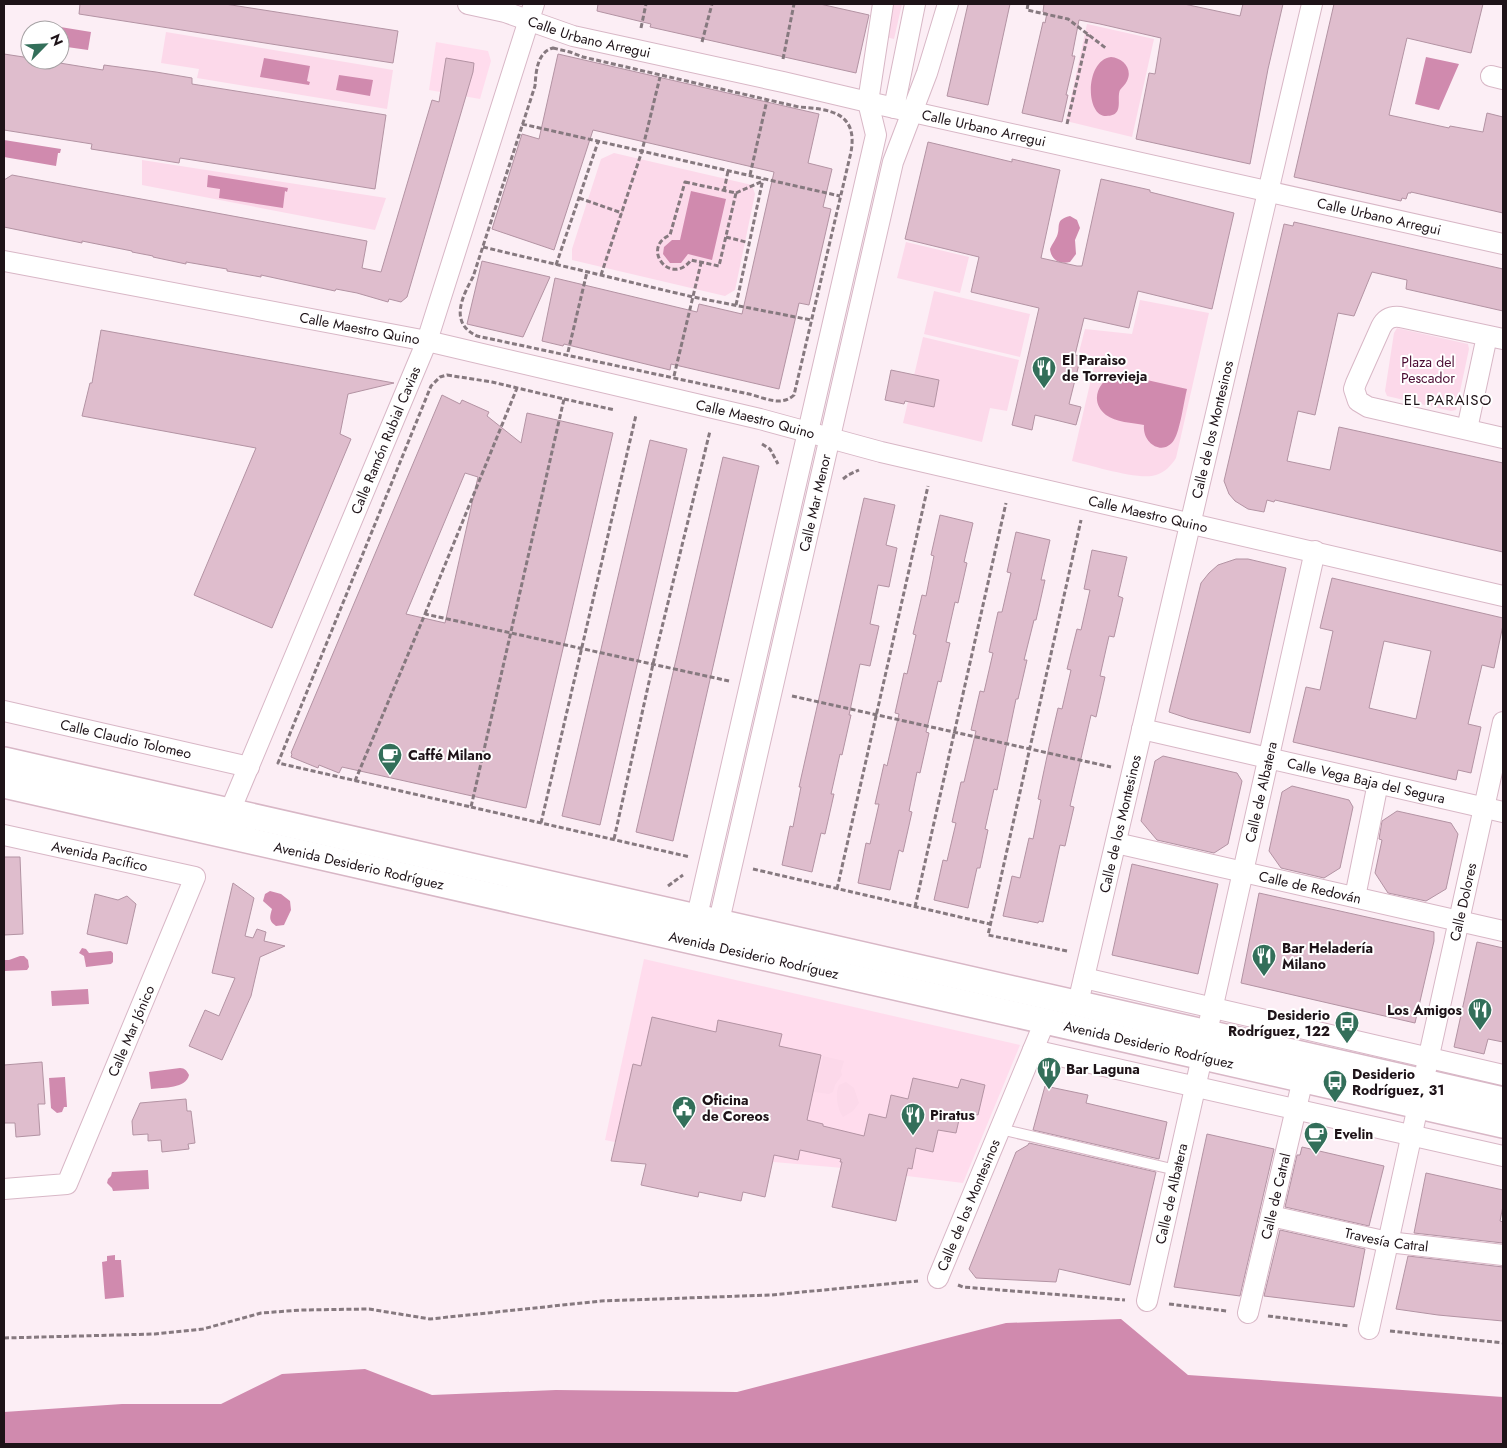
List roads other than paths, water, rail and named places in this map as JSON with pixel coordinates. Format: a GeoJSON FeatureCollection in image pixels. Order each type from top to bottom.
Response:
{"type":"FeatureCollection","features":[{"type":"Feature","properties":{"kind":"street","name":"Calle Urbano Arregui"},"geometry":{"type":"LineString","coordinates":[[468,4],[505,12],[532,12],[574,36],[1503,244]]}},
{"type":"Feature","properties":{"kind":"street","name":"Calle Mar Menor"},"geometry":{"type":"LineString","coordinates":[[708,918],[807,432],[876,135],[868,102],[883,4]]}},
{"type":"Feature","properties":{"kind":"street"},"geometry":{"type":"LineString","coordinates":[[903,110],[915,4]]}},
{"type":"Feature","properties":{"kind":"street","name":"Calle Mar Menor"},"geometry":{"type":"LineString","coordinates":[[708,918],[829,438],[893,162],[903,110],[927,73],[948,4]]}},
{"type":"Feature","properties":{"kind":"street","name":"Calle de los Montesinos"},"geometry":{"type":"LineString","coordinates":[[1078,1003],[1312,4]]}},
{"type":"Feature","properties":{"kind":"street","name":"Calle Ramón Rubial Cavias"},"geometry":{"type":"LineString","coordinates":[[230,811],[427,341],[532,12]]}},
{"type":"Feature","properties":{"kind":"street","name":"Calle Maestro Quino"},"geometry":{"type":"LineString","coordinates":[[4,261],[427,341],[760,419],[881,452],[1503,596]]}},
{"type":"Feature","properties":{"kind":"street"},"geometry":{"type":"LineString","coordinates":[[1467,430],[1495,337],[1400,317],[1391,317],[1386,320],[1381,327],[1354,389],[1362,405],[1368,408],[1467,430],[1503,438]]}},
{"type":"Feature","properties":{"kind":"street","name":"Calle de Albatera"},"geometry":{"type":"LineString","coordinates":[[1207,1032],[1315,552]]}},
{"type":"Feature","properties":{"kind":"street","name":"Calle Claudio Tolomeo"},"geometry":{"type":"LineString","coordinates":[[4,711],[249,767]]}},
{"type":"Feature","properties":{"kind":"street","name":"Calle Dolores"},"geometry":{"type":"LineString","coordinates":[[1423,1081],[1459,921],[1494,810],[1503,722]]}},
{"type":"Feature","properties":{"kind":"street","name":"Calle Vega Baja del Segura"},"geometry":{"type":"LineString","coordinates":[[1142,729],[1494,810]]}},
{"type":"Feature","properties":{"kind":"street","name":"Avenida Desiderio Rodríguez"},"geometry":{"type":"LineString","coordinates":[[4,760],[708,918],[1503,1100]]}},
{"type":"Feature","properties":{"kind":"street"},"geometry":{"type":"LineString","coordinates":[[1355,897],[1378,783]]}},
{"type":"Feature","properties":{"kind":"street","name":"Avenida Desiderio Rodríguez"},"geometry":{"type":"LineString","coordinates":[[4,785],[1503,1125]]}},
{"type":"Feature","properties":{"kind":"street","name":"Avenida Pacífico"},"geometry":{"type":"LineString","coordinates":[[4,835],[195,877]]}},
{"type":"Feature","properties":{"kind":"street","name":"Calle de Redován"},"geometry":{"type":"LineString","coordinates":[[1116,843],[1503,931]]}},
{"type":"Feature","properties":{"kind":"street","name":"Calle Mar Jónico"},"geometry":{"type":"LineString","coordinates":[[4,1189],[67,1184],[195,877]]}},
{"type":"Feature","properties":{"kind":"street"},"geometry":{"type":"LineString","coordinates":[[1084,978],[1503,1075]]}},
{"type":"Feature","properties":{"kind":"street","name":"Calle de los Montesinos"},"geometry":{"type":"LineString","coordinates":[[938,1278],[1045,1021]]}},
{"type":"Feature","properties":{"kind":"street"},"geometry":{"type":"LineString","coordinates":[[1033,1050],[1503,1156]]}},
{"type":"Feature","properties":{"kind":"street","name":"Calle de Albatera"},"geometry":{"type":"LineString","coordinates":[[1147,1301],[1202,1057]]}},
{"type":"Feature","properties":{"kind":"street","name":"Calle de Catral"},"geometry":{"type":"LineString","coordinates":[[1248,1313],[1302,1080]]}},
{"type":"Feature","properties":{"kind":"street"},"geometry":{"type":"LineString","coordinates":[[1369,1328],[1418,1106]]}},
{"type":"Feature","properties":{"kind":"street","name":"Travesía Catral"},"geometry":{"type":"LineString","coordinates":[[1271,1216],[1388,1242],[1503,1255]]}},
{"type":"Feature","properties":{"kind":"lane"},"geometry":{"type":"LineString","coordinates":[[1000,1129],[1176,1170]]}},
{"type":"Feature","properties":{"kind":"place","name":"El Paraìso de Torrevieja"},"geometry":{"type":"Point","coordinates":[1044,389]}},
{"type":"Feature","properties":{"kind":"place","name":"Caffé Milano"},"geometry":{"type":"Point","coordinates":[390,776]}},
{"type":"Feature","properties":{"kind":"place","name":"Bar Heladería Milano"},"geometry":{"type":"Point","coordinates":[1264,977]}},
{"type":"Feature","properties":{"kind":"place","name":"Los Amigos"},"geometry":{"type":"Point","coordinates":[1480,1031]}},
{"type":"Feature","properties":{"kind":"place","name":"Desiderio Rodríguez, 122"},"geometry":{"type":"Point","coordinates":[1347,1044]}},
{"type":"Feature","properties":{"kind":"place","name":"Bar Laguna"},"geometry":{"type":"Point","coordinates":[1049,1090]}},
{"type":"Feature","properties":{"kind":"place","name":"Desiderio Rodríguez, 31"},"geometry":{"type":"Point","coordinates":[1335,1103]}},
{"type":"Feature","properties":{"kind":"place","name":"Oficina de Coreos"},"geometry":{"type":"Point","coordinates":[684,1129]}},
{"type":"Feature","properties":{"kind":"place","name":"Piratus"},"geometry":{"type":"Point","coordinates":[913,1136]}},
{"type":"Feature","properties":{"kind":"place","name":"Evelin"},"geometry":{"type":"Point","coordinates":[1316,1155]}},
{"type":"Feature","properties":{"kind":"district","name":"EL PARAISO"},"geometry":{"type":"Point","coordinates":[1448,400]}},
{"type":"Feature","properties":{"kind":"park label","name":"Plaza del Pescador"},"geometry":{"type":"Point","coordinates":[1428,370]}}]}
